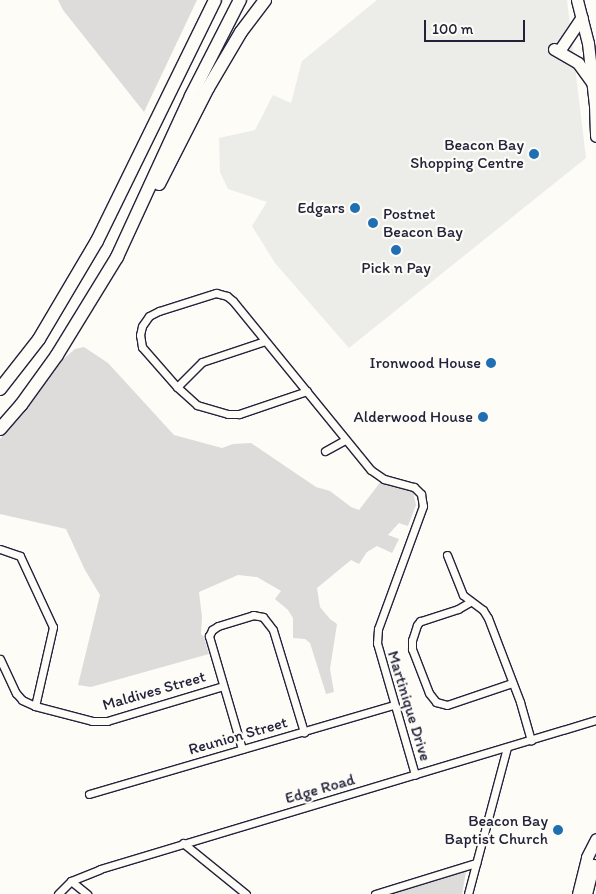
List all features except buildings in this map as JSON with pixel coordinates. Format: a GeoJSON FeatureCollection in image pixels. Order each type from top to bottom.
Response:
{"type":"FeatureCollection","features":[{"type":"Feature","properties":{"kind":"highway"},"geometry":{"type":"LineString","coordinates":[[0,389],[39,339],[97,241],[215,0]]}},
{"type":"Feature","properties":{"kind":"highway"},"geometry":{"type":"LineString","coordinates":[[0,429],[21,405],[56,355],[117,257],[139,213],[191,96],[240,0]]}},
{"type":"Feature","properties":{"kind":"highway"},"geometry":{"type":"LineString","coordinates":[[139,213],[158,185],[228,54],[265,0]]}},
{"type":"Feature","properties":{"kind":"main road"},"geometry":{"type":"LineString","coordinates":[[577,0],[588,42],[596,105],[596,136]]}},
{"type":"Feature","properties":{"kind":"main road"},"geometry":{"type":"LineString","coordinates":[[582,17],[558,48],[578,63],[593,84]]}},
{"type":"Feature","properties":{"kind":"main road"},"geometry":{"type":"LineString","coordinates":[[578,894],[587,858],[596,839]]}},
{"type":"Feature","properties":{"kind":"main road"},"geometry":{"type":"LineString","coordinates":[[586,894],[596,854]]}},
{"type":"Feature","properties":{"kind":"street"},"geometry":{"type":"LineString","coordinates":[[307,391],[233,414],[197,405],[177,387],[140,343],[142,326],[153,314],[208,295],[221,294],[233,301],[307,391],[345,440],[325,451]]}},
{"type":"Feature","properties":{"kind":"street"},"geometry":{"type":"LineString","coordinates":[[177,387],[202,362],[265,341]]}},
{"type":"Feature","properties":{"kind":"street","name":"Martinique Drive"},"geometry":{"type":"LineString","coordinates":[[345,440],[377,476],[411,485],[420,492],[423,506],[378,634],[378,649],[415,775]]}},
{"type":"Feature","properties":{"kind":"street"},"geometry":{"type":"LineString","coordinates":[[0,549],[20,556],[53,627],[35,706]]}},
{"type":"Feature","properties":{"kind":"street"},"geometry":{"type":"LineString","coordinates":[[447,554],[460,590],[470,602],[483,610],[488,618],[512,683],[530,740]]}},
{"type":"Feature","properties":{"kind":"street"},"geometry":{"type":"LineString","coordinates":[[470,602],[458,609],[420,622],[417,625],[412,649],[429,693],[436,702],[447,705],[512,683]]}},
{"type":"Feature","properties":{"kind":"street"},"geometry":{"type":"LineString","coordinates":[[242,749],[223,686],[210,632],[218,626],[244,618],[256,615],[263,617],[271,626],[304,732]]}},
{"type":"Feature","properties":{"kind":"street","name":"Maldives Street"},"geometry":{"type":"LineString","coordinates":[[0,659],[19,697],[35,706],[86,720],[104,721],[223,686]]}},
{"type":"Feature","properties":{"kind":"street","name":"Reunion Street"},"geometry":{"type":"LineString","coordinates":[[89,794],[394,705]]}},
{"type":"Feature","properties":{"kind":"street","name":"Edge Road"},"geometry":{"type":"LineString","coordinates":[[58,894],[71,881],[84,874],[596,720]]}},
{"type":"Feature","properties":{"kind":"street"},"geometry":{"type":"LineString","coordinates":[[468,894],[507,747]]}},
{"type":"Feature","properties":{"kind":"street"},"geometry":{"type":"LineString","coordinates":[[183,843],[246,894]]}},
{"type":"Feature","properties":{"kind":"street"},"geometry":{"type":"LineString","coordinates":[[375,894],[476,863]]}},
{"type":"Feature","properties":{"kind":"street"},"geometry":{"type":"LineString","coordinates":[[71,881],[86,894]]}},
{"type":"Feature","properties":{"kind":"shaded area"},"geometry":{"type":"Polygon","coordinates":[[[58,0],[197,0],[144,112],[63,10],[58,0]]]}},
{"type":"Feature","properties":{"kind":"shaded area"},"geometry":{"type":"Polygon","coordinates":[[[377,0],[567,0],[586,158],[349,348],[275,263],[252,226],[267,202],[228,189],[220,172],[219,138],[255,130],[273,95],[291,103],[302,61],[377,0]]]}},
{"type":"Feature","properties":{"kind":"shaded area"},"geometry":{"type":"Polygon","coordinates":[[[84,347],[108,363],[174,435],[222,448],[233,444],[251,443],[316,487],[330,491],[351,507],[359,510],[382,480],[410,488],[413,492],[416,505],[408,526],[399,523],[388,535],[399,539],[392,553],[377,546],[367,552],[359,564],[351,560],[317,588],[320,607],[337,624],[330,669],[334,692],[326,694],[310,643],[305,639],[293,638],[293,618],[288,610],[275,599],[281,591],[257,577],[238,575],[199,592],[202,617],[201,634],[204,637],[209,654],[91,687],[78,685],[100,595],[85,570],[66,529],[0,514],[0,439],[53,368],[75,349],[84,347]]]}},
{"type":"Feature","properties":{"kind":"shaded area"},"geometry":{"type":"Polygon","coordinates":[[[466,872],[462,894],[386,894],[466,872]]]}},
{"type":"Feature","properties":{"kind":"place","name":"Beacon Bay Shopping Centre"},"geometry":{"type":"Point","coordinates":[534,154]}},
{"type":"Feature","properties":{"kind":"place","name":"Edgars"},"geometry":{"type":"Point","coordinates":[355,208]}},
{"type":"Feature","properties":{"kind":"place","name":"Postnet Beacon Bay"},"geometry":{"type":"Point","coordinates":[373,223]}},
{"type":"Feature","properties":{"kind":"place","name":"Pick n Pay"},"geometry":{"type":"Point","coordinates":[396,250]}},
{"type":"Feature","properties":{"kind":"place","name":"Ironwood House"},"geometry":{"type":"Point","coordinates":[491,363]}},
{"type":"Feature","properties":{"kind":"place","name":"Alderwood House"},"geometry":{"type":"Point","coordinates":[483,417]}},
{"type":"Feature","properties":{"kind":"place","name":"Beacon Bay Baptist Church"},"geometry":{"type":"Point","coordinates":[558,830]}}]}
